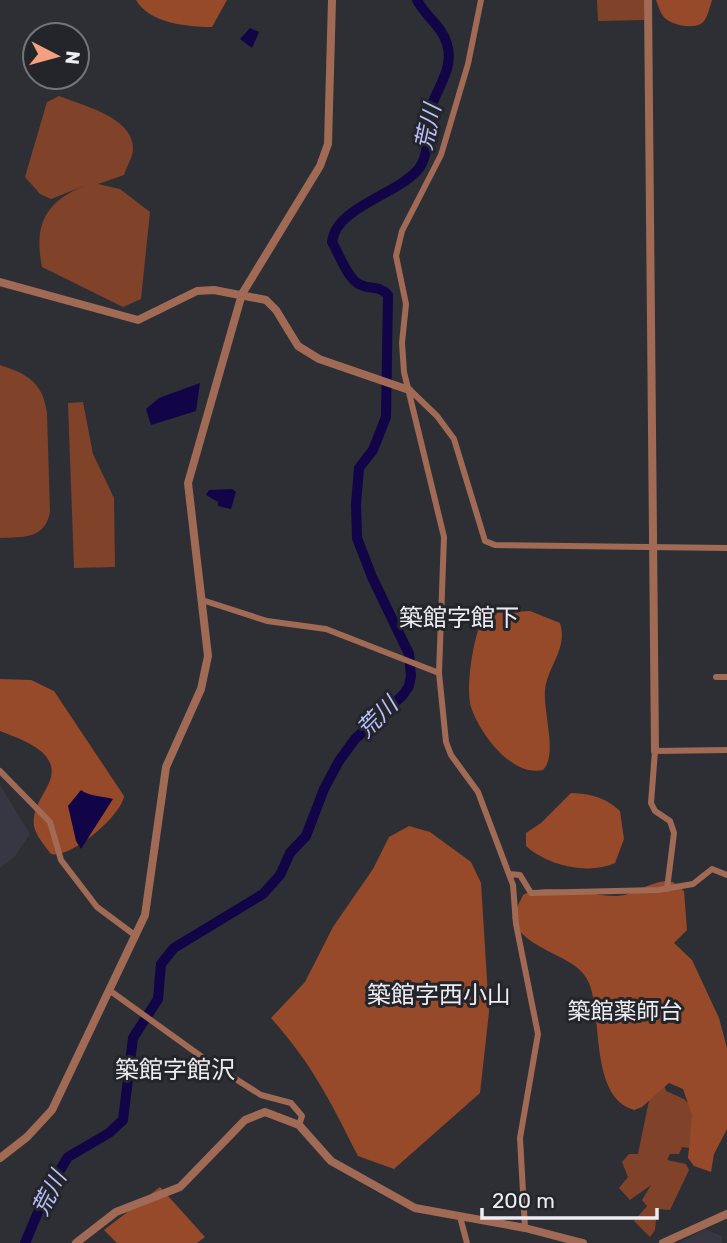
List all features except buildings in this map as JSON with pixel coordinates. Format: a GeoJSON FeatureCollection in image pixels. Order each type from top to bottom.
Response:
{"type":"FeatureCollection","features":[{"type":"Feature","properties":{"kind":"street"},"geometry":{"type":"LineString","coordinates":[[0,1158],[27,1137],[51,1110],[136,936],[149,901],[166,767],[206,672],[208,656],[188,483],[242,294],[320,166],[328,144],[332,0]]}},
{"type":"Feature","properties":{"kind":"street"},"geometry":{"type":"LineString","coordinates":[[481,0],[468,64],[441,155],[398,244],[397,268],[406,304],[402,356],[444,537],[439,673],[446,742],[451,755],[478,792],[509,874],[538,1034],[520,1138],[524,1228]]}},
{"type":"Feature","properties":{"kind":"street"},"geometry":{"type":"LineString","coordinates":[[648,0],[655,751],[651,803],[655,811],[670,821],[674,833],[667,889]]}},
{"type":"Feature","properties":{"kind":"street"},"geometry":{"type":"LineString","coordinates":[[0,282],[138,320],[197,291],[214,290],[266,300],[276,310],[298,346],[319,359],[409,390],[437,416],[454,439],[485,541],[495,545],[727,548]]}},
{"type":"Feature","properties":{"kind":"street"},"geometry":{"type":"LineString","coordinates":[[202,600],[267,621],[326,629],[439,673]]}},
{"type":"Feature","properties":{"kind":"street"},"geometry":{"type":"LineString","coordinates":[[716,677],[727,677]]}},
{"type":"Feature","properties":{"kind":"street"},"geometry":{"type":"LineString","coordinates":[[655,751],[727,750]]}},
{"type":"Feature","properties":{"kind":"street"},"geometry":{"type":"LineString","coordinates":[[0,771],[50,821],[61,860],[97,907],[136,936]]}},
{"type":"Feature","properties":{"kind":"street"},"geometry":{"type":"LineString","coordinates":[[509,874],[520,875],[531,893],[641,892],[693,884],[715,869],[727,875]]}},
{"type":"Feature","properties":{"kind":"street"},"geometry":{"type":"LineString","coordinates":[[109,990],[261,1095],[276,1101],[291,1102],[302,1116],[299,1125]]}},
{"type":"Feature","properties":{"kind":"street"},"geometry":{"type":"LineString","coordinates":[[76,1243],[116,1212],[180,1187],[253,1115],[265,1112],[299,1125],[331,1161],[415,1209],[524,1228],[583,1243]]}},
{"type":"Feature","properties":{"kind":"street"},"geometry":{"type":"LineString","coordinates":[[663,1243],[727,1214]]}},
{"type":"Feature","properties":{"kind":"street"},"geometry":{"type":"LineString","coordinates":[[460,1217],[467,1243]]}},
{"type":"Feature","properties":{"kind":"shaded area"},"geometry":{"type":"Polygon","coordinates":[[[136,0],[227,0],[212,27],[180,25],[159,19],[142,8],[136,0]]]}},
{"type":"Feature","properties":{"kind":"shaded area"},"geometry":{"type":"Polygon","coordinates":[[[597,0],[644,0],[644,20],[598,21],[597,0]]]}},
{"type":"Feature","properties":{"kind":"shaded area"},"geometry":{"type":"Polygon","coordinates":[[[656,0],[712,0],[704,21],[690,26],[666,19],[656,0]]]}},
{"type":"Feature","properties":{"kind":"shaded area"},"geometry":{"type":"Polygon","coordinates":[[[250,28],[259,32],[252,48],[240,39],[250,28]]]}},
{"type":"Feature","properties":{"kind":"shaded area"},"geometry":{"type":"Polygon","coordinates":[[[59,96],[105,114],[125,128],[131,138],[133,152],[124,175],[98,184],[120,189],[150,212],[141,299],[123,307],[42,267],[40,237],[46,215],[63,197],[89,184],[51,199],[40,194],[25,177],[47,102],[59,96]]]}},
{"type":"Feature","properties":{"kind":"shaded area"},"geometry":{"type":"Polygon","coordinates":[[[0,365],[26,376],[42,394],[47,413],[50,512],[38,532],[0,538],[0,365]]]}},
{"type":"Feature","properties":{"kind":"shaded area"},"geometry":{"type":"Polygon","coordinates":[[[200,383],[196,411],[151,425],[146,409],[159,398],[200,383]]]}},
{"type":"Feature","properties":{"kind":"shaded area"},"geometry":{"type":"Polygon","coordinates":[[[83,402],[93,454],[114,498],[115,567],[74,568],[68,403],[83,402]]]}},
{"type":"Feature","properties":{"kind":"shaded area"},"geometry":{"type":"Polygon","coordinates":[[[232,489],[236,492],[231,509],[218,506],[218,502],[206,495],[209,490],[232,489]]]}},
{"type":"Feature","properties":{"kind":"shaded area"},"geometry":{"type":"Polygon","coordinates":[[[530,611],[560,623],[562,632],[560,649],[545,690],[550,744],[543,770],[520,767],[499,751],[475,718],[469,698],[474,644],[486,613],[530,611]]]}},
{"type":"Feature","properties":{"kind":"shaded area"},"geometry":{"type":"Polygon","coordinates":[[[0,679],[31,680],[54,691],[124,796],[115,814],[94,834],[71,850],[51,854],[35,830],[35,811],[51,777],[51,767],[40,751],[21,739],[0,731],[0,679]]]}},
{"type":"Feature","properties":{"kind":"shaded area"},"geometry":{"type":"Polygon","coordinates":[[[0,785],[30,834],[15,856],[0,868],[0,785]]]}},
{"type":"Feature","properties":{"kind":"shaded area"},"geometry":{"type":"Polygon","coordinates":[[[81,790],[113,799],[81,849],[76,841],[68,806],[81,790]]]}},
{"type":"Feature","properties":{"kind":"shaded area"},"geometry":{"type":"Polygon","coordinates":[[[571,793],[597,797],[620,811],[624,839],[615,863],[593,868],[569,866],[546,859],[526,846],[526,833],[541,823],[571,793]]]}},
{"type":"Feature","properties":{"kind":"shaded area"},"geometry":{"type":"Polygon","coordinates":[[[409,826],[430,832],[471,862],[481,883],[489,1012],[480,1093],[394,1169],[358,1156],[310,1068],[271,1018],[305,982],[333,927],[373,869],[389,837],[409,826]]]}},
{"type":"Feature","properties":{"kind":"shaded area"},"geometry":{"type":"Polygon","coordinates":[[[665,881],[673,882],[684,891],[687,930],[674,943],[692,960],[719,1018],[727,1048],[727,1129],[714,1154],[711,1172],[694,1166],[688,1158],[692,1115],[683,1089],[669,1083],[642,1107],[634,1110],[620,1102],[610,1089],[604,1073],[589,983],[574,965],[528,939],[512,918],[523,895],[532,891],[555,889],[617,896],[665,881]]]}},
{"type":"Feature","properties":{"kind":"shaded area"},"geometry":{"type":"Polygon","coordinates":[[[663,1080],[666,1091],[684,1099],[694,1109],[689,1148],[682,1147],[679,1154],[670,1154],[667,1160],[686,1164],[689,1170],[670,1210],[657,1209],[655,1230],[650,1237],[634,1221],[647,1206],[642,1200],[651,1185],[630,1200],[619,1188],[628,1177],[622,1162],[629,1154],[638,1154],[652,1086],[663,1080]]]}},
{"type":"Feature","properties":{"kind":"shaded area"},"geometry":{"type":"Polygon","coordinates":[[[160,1187],[205,1237],[197,1243],[117,1243],[104,1230],[160,1187]]]}},
{"type":"Feature","properties":{"kind":"shaded area"},"geometry":{"type":"Polygon","coordinates":[[[705,1229],[722,1236],[722,1243],[679,1243],[705,1229]]]}},
{"type":"Feature","properties":{"kind":"waterway","name":"荒川"},"geometry":{"type":"LineString","coordinates":[[25,1243],[47,1191],[68,1157],[109,1133],[123,1120],[133,1038],[158,999],[161,964],[174,948],[263,894],[280,875],[290,853],[306,836],[324,789],[339,761],[355,739],[403,695],[409,686],[409,654],[372,577],[357,538],[359,468],[373,450],[386,417],[388,295],[382,290],[356,282],[332,242],[336,230],[345,219],[399,185],[411,176],[424,160],[428,120],[445,76],[449,52],[441,32],[417,0]]}},
{"type":"Feature","properties":{"kind":"district","name":"築館字館下"},"geometry":{"type":"Point","coordinates":[459,618]}},
{"type":"Feature","properties":{"kind":"district","name":"築館字西小山"},"geometry":{"type":"Point","coordinates":[439,995]}},
{"type":"Feature","properties":{"kind":"district","name":"築館薬師台"},"geometry":{"type":"Point","coordinates":[625,1011]}},
{"type":"Feature","properties":{"kind":"district","name":"築館字館沢"},"geometry":{"type":"Point","coordinates":[175,1070]}}]}
